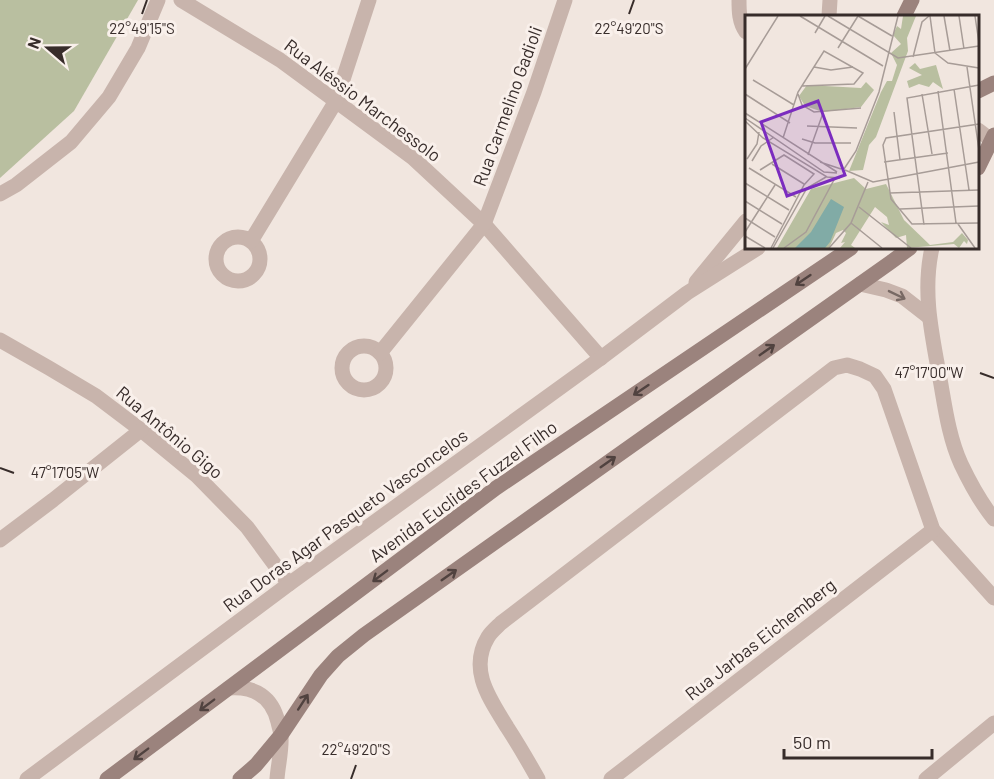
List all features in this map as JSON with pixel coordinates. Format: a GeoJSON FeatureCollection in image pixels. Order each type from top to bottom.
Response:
{"type":"FeatureCollection","features":[{"type":"Feature","properties":{"kind":"street"},"geometry":{"type":"LineString","coordinates":[[0,194],[16,185],[71,142],[109,97],[138,48],[158,0]]}},
{"type":"Feature","properties":{"kind":"street","name":"Rua Aléssio Marchessolo"},"geometry":{"type":"LineString","coordinates":[[181,0],[280,60],[413,158],[484,224],[601,358]]}},
{"type":"Feature","properties":{"kind":"street"},"geometry":{"type":"LineString","coordinates":[[251,241],[336,100],[369,0]]}},
{"type":"Feature","properties":{"kind":"street","name":"Rua Carmelino Gadioli"},"geometry":{"type":"LineString","coordinates":[[380,353],[484,224],[534,92],[565,0]]}},
{"type":"Feature","properties":{"kind":"street"},"geometry":{"type":"LineString","coordinates":[[739,0],[739,14],[745,30]]}},
{"type":"Feature","properties":{"kind":"street"},"geometry":{"type":"LineString","coordinates":[[829,15],[830,0]]}},
{"type":"Feature","properties":{"kind":"street"},"geometry":{"type":"LineString","coordinates":[[904,15],[912,0]]}},
{"type":"Feature","properties":{"kind":"street"},"geometry":{"type":"LineString","coordinates":[[979,90],[994,83]]}},
{"type":"Feature","properties":{"kind":"street"},"geometry":{"type":"LineString","coordinates":[[979,131],[993,139],[979,166]]}},
{"type":"Feature","properties":{"kind":"street","name":"Rua Doras Agar Pasqueto Vasconcelos"},"geometry":{"type":"LineString","coordinates":[[687,293],[745,223]]}},
{"type":"Feature","properties":{"kind":"street","name":"Rua Doras Agar Pasqueto Vasconcelos"},"geometry":{"type":"LineString","coordinates":[[27,779],[687,293],[756,249]]}},
{"type":"Feature","properties":{"kind":"street","name":"Avenida Euclides Fuzzel Filho"},"geometry":{"type":"LineString","coordinates":[[107,779],[496,488],[850,249]]}},
{"type":"Feature","properties":{"kind":"street"},"geometry":{"type":"LineString","coordinates":[[240,779],[256,765],[281,735],[321,675],[338,656],[364,635],[909,249]]}},
{"type":"Feature","properties":{"kind":"street"},"geometry":{"type":"LineString","coordinates":[[932,249],[927,280],[929,317],[948,422],[961,462],[984,507],[994,519]]}},
{"type":"Feature","properties":{"kind":"street"},"geometry":{"type":"LineString","coordinates":[[860,284],[902,296],[929,317]]}},
{"type":"Feature","properties":{"kind":"street","name":"Rua Antônio Gigo"},"geometry":{"type":"LineString","coordinates":[[0,340],[96,396],[198,476],[247,527],[289,584]]}},
{"type":"Feature","properties":{"kind":"street"},"geometry":{"type":"LineString","coordinates":[[538,779],[483,685],[480,667],[482,651],[489,637],[501,623],[834,368],[847,365],[860,369],[875,376],[884,388],[933,530],[994,598]]}},
{"type":"Feature","properties":{"kind":"street"},"geometry":{"type":"LineString","coordinates":[[0,540],[141,430]]}},
{"type":"Feature","properties":{"kind":"street","name":"Rua Jarbas Eichemberg"},"geometry":{"type":"LineString","coordinates":[[611,779],[933,530]]}},
{"type":"Feature","properties":{"kind":"street"},"geometry":{"type":"LineString","coordinates":[[229,688],[242,687],[257,692],[268,700],[276,714],[281,735],[277,779]]}},
{"type":"Feature","properties":{"kind":"street"},"geometry":{"type":"LineString","coordinates":[[926,779],[994,723]]}},
{"type":"Feature","properties":{"kind":"green space"},"geometry":{"type":"Polygon","coordinates":[[[0,0],[138,0],[74,111],[0,178],[0,0]]]}}]}
